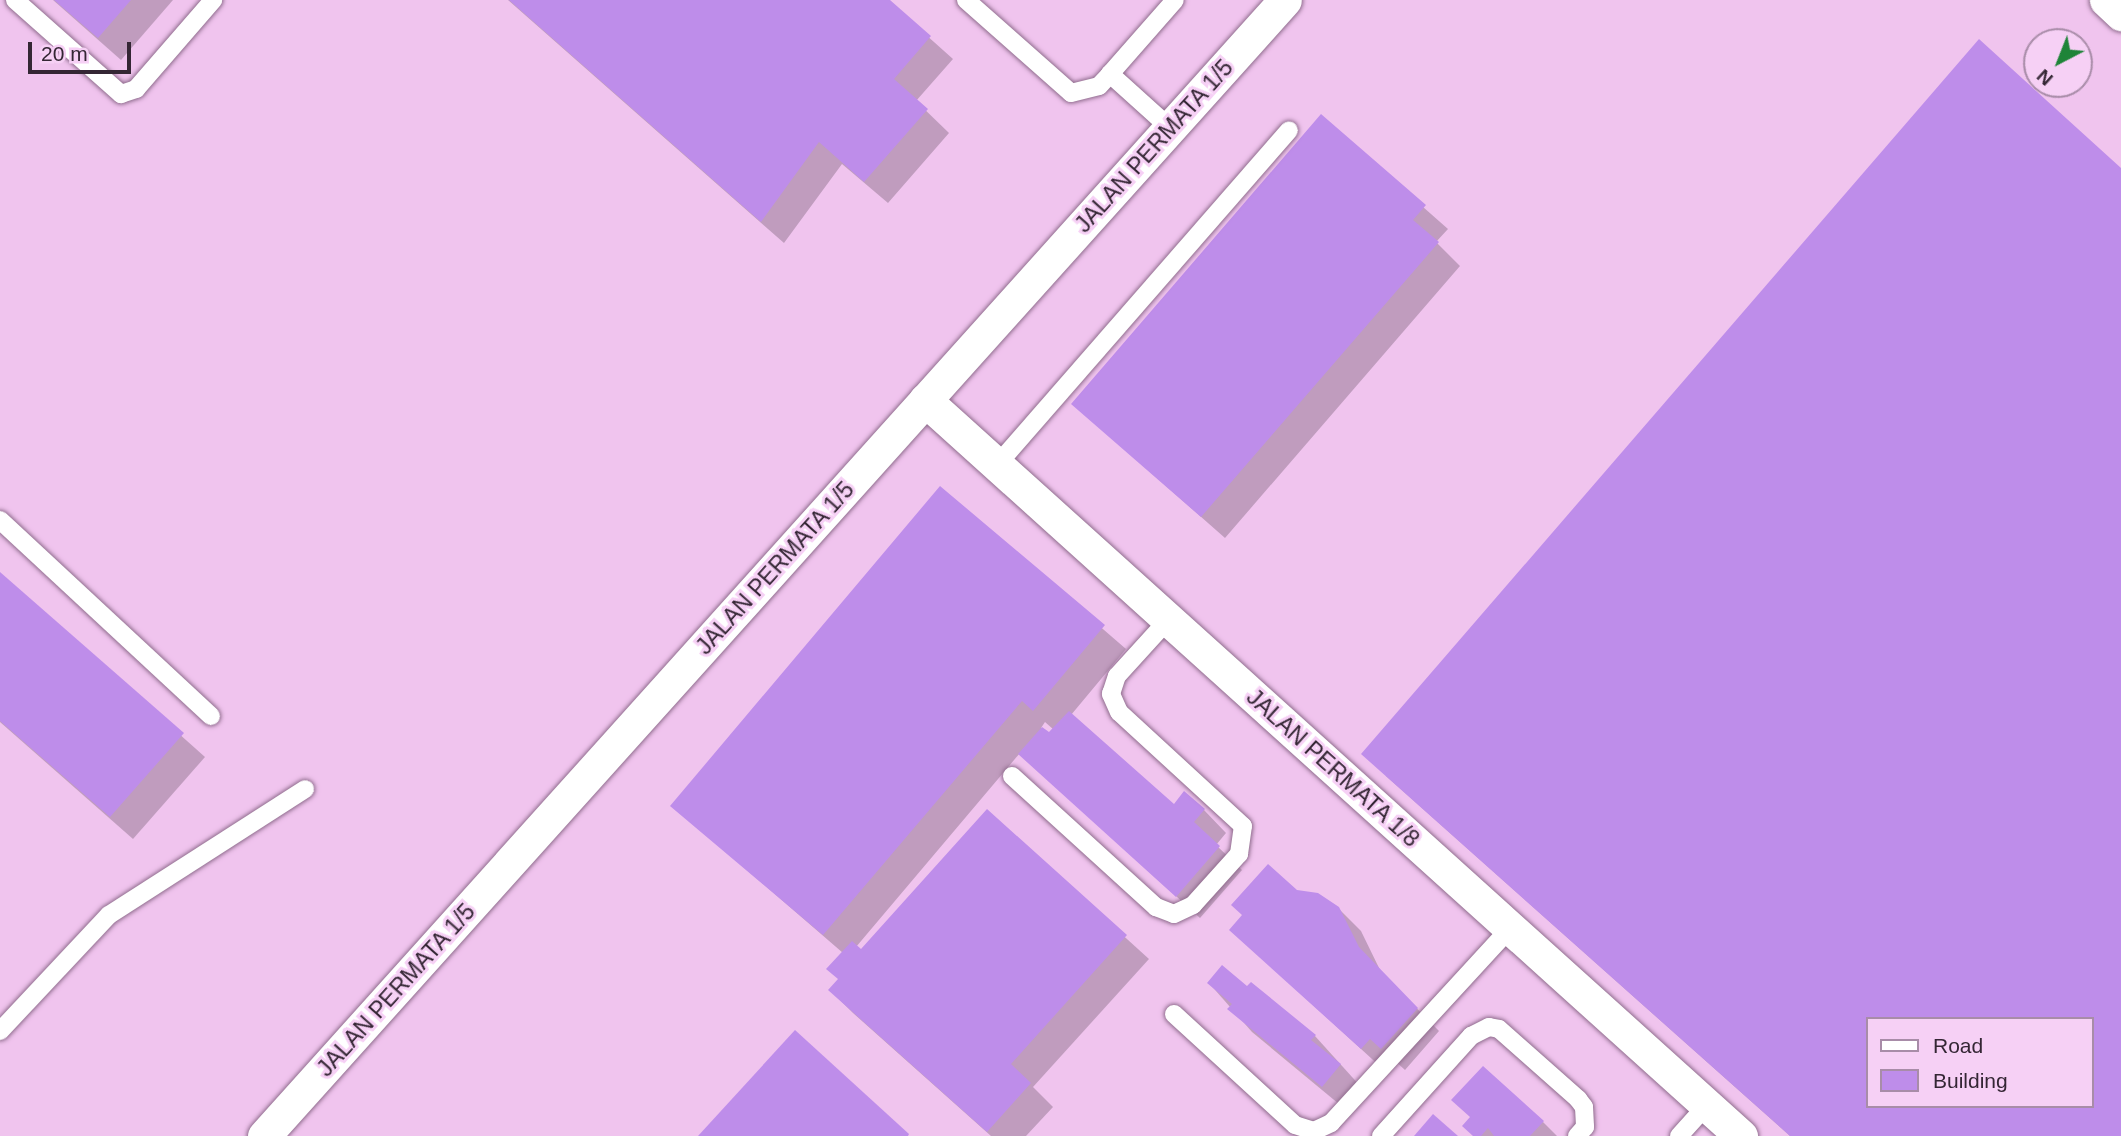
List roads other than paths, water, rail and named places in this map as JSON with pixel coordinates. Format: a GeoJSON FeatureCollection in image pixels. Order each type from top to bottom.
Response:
{"type":"FeatureCollection","features":[{"type":"Feature","properties":{"kind":"street","name":"JALAN PERMATA 1/5"},"geometry":{"type":"LineString","coordinates":[[264,1136],[1285,0]]}},
{"type":"Feature","properties":{"kind":"street"},"geometry":{"type":"LineString","coordinates":[[2106,0],[2121,13]]}},
{"type":"Feature","properties":{"kind":"street","name":"JALAN PERMATA 1/8"},"geometry":{"type":"LineString","coordinates":[[925,400],[1741,1136]]}},
{"type":"Feature","properties":{"kind":"lane"},"geometry":{"type":"LineString","coordinates":[[15,0],[121,94],[136,89],[214,0]]}},
{"type":"Feature","properties":{"kind":"lane"},"geometry":{"type":"LineString","coordinates":[[966,0],[1071,93],[1099,86],[1175,0]]}},
{"type":"Feature","properties":{"kind":"lane"},"geometry":{"type":"LineString","coordinates":[[1110,74],[1170,128]]}},
{"type":"Feature","properties":{"kind":"lane"},"geometry":{"type":"LineString","coordinates":[[997,465],[1289,130]]}},
{"type":"Feature","properties":{"kind":"lane"},"geometry":{"type":"LineString","coordinates":[[0,520],[211,716]]}},
{"type":"Feature","properties":{"kind":"lane"},"geometry":{"type":"LineString","coordinates":[[1012,776],[1156,907],[1174,914],[1193,905],[1239,854],[1243,826],[1119,712],[1111,694],[1117,676],[1168,620]]}},
{"type":"Feature","properties":{"kind":"lane"},"geometry":{"type":"LineString","coordinates":[[0,1031],[109,915],[304,789]]}},
{"type":"Feature","properties":{"kind":"lane"},"geometry":{"type":"LineString","coordinates":[[1174,1014],[1295,1125],[1314,1131],[1331,1123],[1510,928]]}},
{"type":"Feature","properties":{"kind":"lane"},"geometry":{"type":"LineString","coordinates":[[1381,1136],[1471,1036],[1489,1027],[1499,1029],[1578,1099],[1584,1107],[1585,1127],[1577,1136]]}},
{"type":"Feature","properties":{"kind":"lane"},"geometry":{"type":"LineString","coordinates":[[1679,1136],[1707,1105]]}}]}
